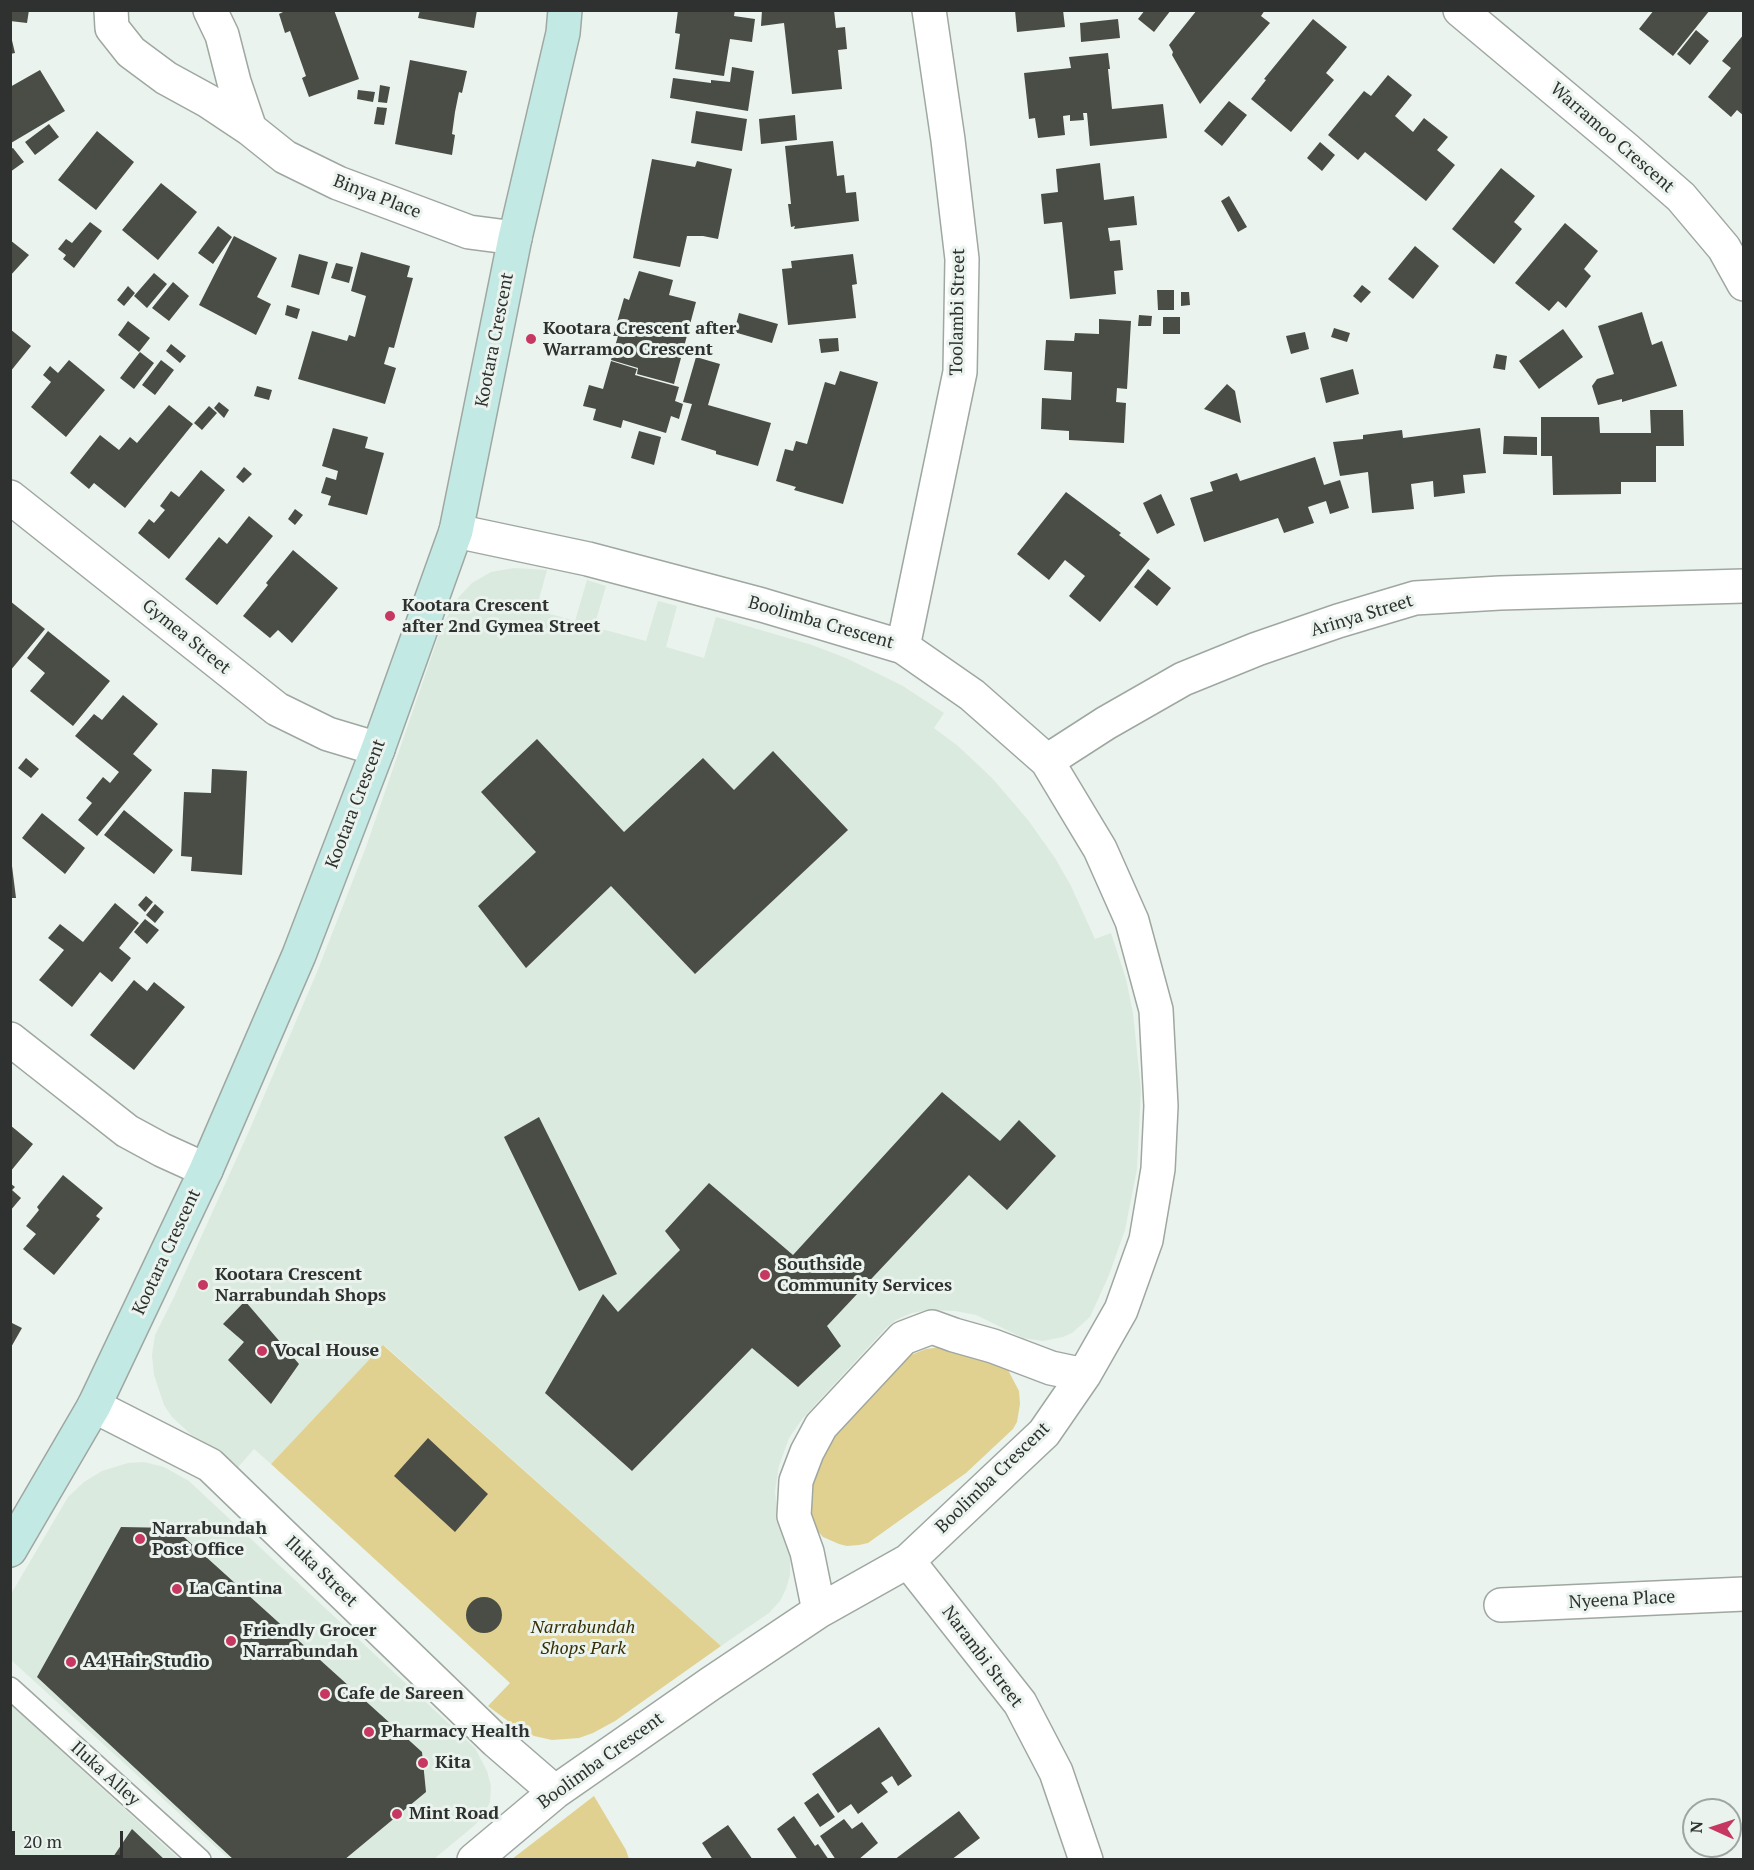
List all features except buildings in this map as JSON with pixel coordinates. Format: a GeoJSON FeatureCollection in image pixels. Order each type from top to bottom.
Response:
{"type":"FeatureCollection","features":[{"type":"Feature","properties":{"kind":"street","name":"Binya Place"},"geometry":{"type":"LineString","coordinates":[[111,10],[112,28],[131,52],[166,78],[208,101],[250,129],[285,157],[338,183],[469,232],[515,238]]}},
{"type":"Feature","properties":{"kind":"street"},"geometry":{"type":"LineString","coordinates":[[210,10],[222,35],[234,82],[250,129]]}},
{"type":"Feature","properties":{"kind":"street","name":"Kootara Crescent"},"geometry":{"type":"LineString","coordinates":[[10,1550],[94,1406],[206,1170],[299,955],[378,749],[456,531],[515,238],[563,33],[565,10]]}},
{"type":"Feature","properties":{"kind":"street","name":"Toolambi Street"},"geometry":{"type":"LineString","coordinates":[[903,647],[960,372],[962,259],[929,10]]}},
{"type":"Feature","properties":{"kind":"street","name":"Warramoo Crescent"},"geometry":{"type":"LineString","coordinates":[[1460,10],[1681,197],[1724,248],[1743,284]]}},
{"type":"Feature","properties":{"kind":"street","name":"Gymea Street"},"geometry":{"type":"LineString","coordinates":[[10,497],[277,709],[328,734],[378,749]]}},
{"type":"Feature","properties":{"kind":"street","name":"Boolimba Crescent"},"geometry":{"type":"LineString","coordinates":[[456,531],[588,560],[762,605],[903,647],[972,695],[1047,761],[1100,849],[1129,912],[1156,1010],[1161,1106],[1158,1169],[1146,1240],[1121,1310],[1084,1376],[1044,1433],[908,1561],[819,1611],[710,1684],[555,1792],[474,1860]]}},
{"type":"Feature","properties":{"kind":"street","name":"Arinya Street"},"geometry":{"type":"LineString","coordinates":[[1047,761],[1106,723],[1183,679],[1257,649],[1415,598],[1500,593],[1743,586]]}},
{"type":"Feature","properties":{"kind":"street"},"geometry":{"type":"LineString","coordinates":[[10,1039],[127,1131],[206,1170]]}},
{"type":"Feature","properties":{"kind":"street"},"geometry":{"type":"LineString","coordinates":[[819,1611],[807,1552],[794,1516],[796,1481],[807,1452],[821,1426],[903,1338],[932,1327],[993,1346],[1051,1368],[1084,1376]]}},
{"type":"Feature","properties":{"kind":"street","name":"Iluka Street"},"geometry":{"type":"LineString","coordinates":[[94,1406],[210,1465],[496,1741],[555,1792]]}},
{"type":"Feature","properties":{"kind":"street","name":"Narambi Street"},"geometry":{"type":"LineString","coordinates":[[908,1561],[1020,1703],[1056,1772],[1086,1860]]}},
{"type":"Feature","properties":{"kind":"street","name":"Nyeena Place"},"geometry":{"type":"LineString","coordinates":[[1502,1605],[1743,1594]]}},
{"type":"Feature","properties":{"kind":"lane","name":"Iluka Alley"},"geometry":{"type":"LineString","coordinates":[[10,1688],[200,1860]]}},
{"type":"Feature","properties":{"kind":"shaded area"},"geometry":{"type":"Polygon","coordinates":[[[514,568],[547,570],[536,610],[575,621],[587,580],[606,586],[594,627],[646,641],[658,601],[677,606],[666,647],[704,658],[716,617],[812,645],[846,658],[903,686],[944,713],[934,728],[958,746],[992,778],[1028,820],[1055,858],[1071,886],[1095,939],[1111,933],[1126,979],[1133,1013],[1141,1090],[1137,1169],[1125,1230],[1109,1275],[1090,1317],[1072,1333],[1043,1341],[1023,1338],[976,1315],[955,1311],[929,1310],[912,1313],[896,1320],[886,1328],[803,1418],[789,1438],[779,1466],[775,1491],[778,1520],[790,1558],[790,1575],[786,1589],[780,1601],[769,1613],[721,1646],[384,1345],[271,1464],[254,1449],[233,1473],[172,1417],[164,1405],[154,1375],[152,1355],[155,1335],[249,1131],[317,972],[366,847],[442,626],[457,599],[472,583],[491,572],[514,568]]]}},
{"type":"Feature","properties":{"kind":"shaded area"},"geometry":{"type":"Polygon","coordinates":[[[144,1462],[164,1467],[189,1481],[475,1748],[487,1771],[491,1786],[490,1802],[475,1825],[434,1859],[229,1859],[11,1660],[11,1594],[68,1497],[84,1482],[102,1471],[128,1463],[144,1462]]]}},
{"type":"Feature","properties":{"kind":"shaded area"},"geometry":{"type":"Polygon","coordinates":[[[10,1704],[21,1714],[179,1859],[11,1859],[10,1704]]]}},
{"type":"Feature","properties":{"kind":"green space","name":"Narrabundah Shops Park"},"geometry":{"type":"Polygon","coordinates":[[[383,1345],[721,1646],[615,1721],[579,1738],[552,1740],[534,1736],[512,1724],[488,1706],[510,1683],[271,1464],[383,1345]]]}},
{"type":"Feature","properties":{"kind":"green space"},"geometry":{"type":"Polygon","coordinates":[[[949,1346],[1008,1370],[1019,1391],[1020,1404],[1017,1422],[1013,1429],[966,1473],[868,1543],[847,1546],[823,1537],[814,1527],[808,1506],[815,1458],[903,1358],[926,1349],[949,1346]]]}},
{"type":"Feature","properties":{"kind":"green space"},"geometry":{"type":"Polygon","coordinates":[[[594,1796],[629,1859],[512,1859],[594,1796]]]}},
{"type":"Feature","properties":{"kind":"place","name":"Kootara Crescent after Warramoo Crescent"},"geometry":{"type":"Point","coordinates":[531,339]}},
{"type":"Feature","properties":{"kind":"place","name":"Kootara Crescent after 2nd Gymea Street"},"geometry":{"type":"Point","coordinates":[390,616]}},
{"type":"Feature","properties":{"kind":"place","name":"Southside Community Services"},"geometry":{"type":"Point","coordinates":[765,1275]}},
{"type":"Feature","properties":{"kind":"place","name":"Kootara Crescent Narrabundah Shops"},"geometry":{"type":"Point","coordinates":[203,1285]}},
{"type":"Feature","properties":{"kind":"place","name":"Vocal House"},"geometry":{"type":"Point","coordinates":[262,1351]}},
{"type":"Feature","properties":{"kind":"place","name":"Narrabundah Post Office"},"geometry":{"type":"Point","coordinates":[140,1539]}},
{"type":"Feature","properties":{"kind":"place","name":"La Cantina"},"geometry":{"type":"Point","coordinates":[177,1589]}},
{"type":"Feature","properties":{"kind":"place","name":"Friendly Grocer Narrabundah"},"geometry":{"type":"Point","coordinates":[231,1641]}},
{"type":"Feature","properties":{"kind":"place","name":"A4 Hair Studio"},"geometry":{"type":"Point","coordinates":[71,1662]}},
{"type":"Feature","properties":{"kind":"place","name":"Cafe de Sareen"},"geometry":{"type":"Point","coordinates":[325,1694]}},
{"type":"Feature","properties":{"kind":"place","name":"Pharmacy Health"},"geometry":{"type":"Point","coordinates":[369,1732]}},
{"type":"Feature","properties":{"kind":"place","name":"Kita"},"geometry":{"type":"Point","coordinates":[423,1763]}},
{"type":"Feature","properties":{"kind":"place","name":"Mint Road"},"geometry":{"type":"Point","coordinates":[397,1814]}}]}
